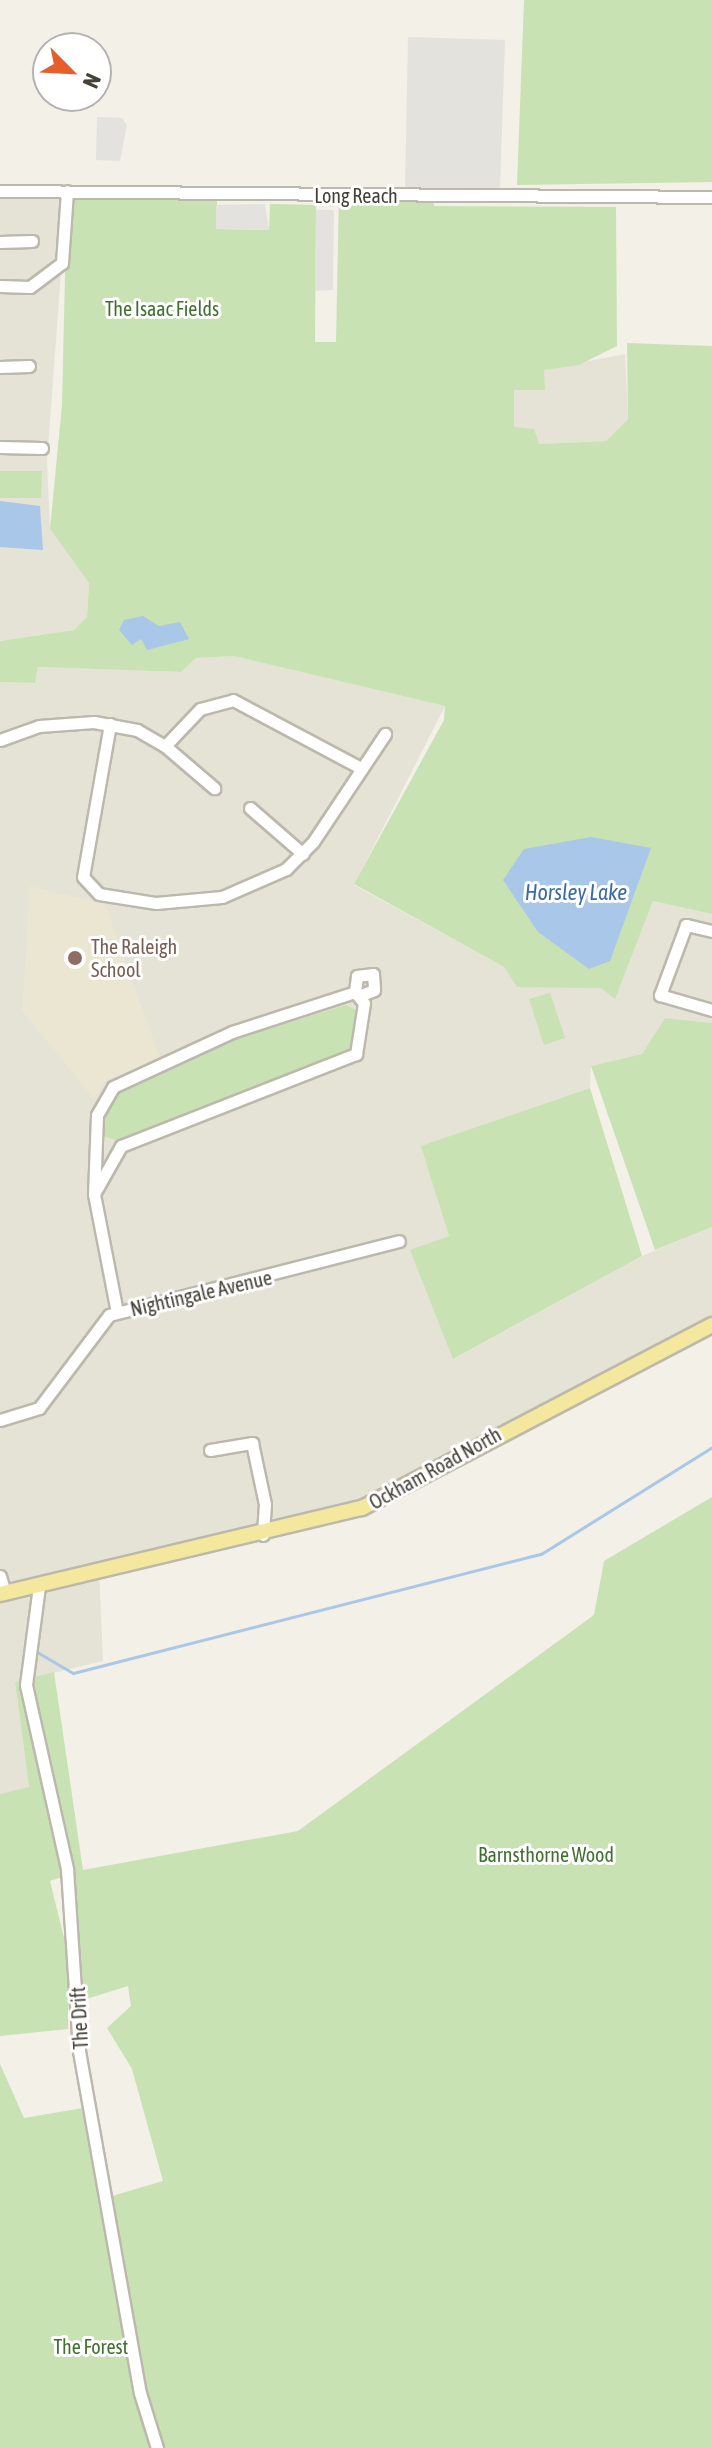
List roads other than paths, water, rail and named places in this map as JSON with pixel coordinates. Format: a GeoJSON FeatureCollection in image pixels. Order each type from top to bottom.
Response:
{"type":"FeatureCollection","features":[{"type":"Feature","properties":{"kind":"main road","name":"Ockham Road North"},"geometry":{"type":"LineString","coordinates":[[3,1593],[263,1535],[362,1508],[712,1325]]}},
{"type":"Feature","properties":{"kind":"street","name":"Long Reach"},"geometry":{"type":"LineString","coordinates":[[0,191],[712,197]]}},
{"type":"Feature","properties":{"kind":"street"},"geometry":{"type":"LineString","coordinates":[[0,286],[30,287],[62,263],[67,191]]}},
{"type":"Feature","properties":{"kind":"street"},"geometry":{"type":"LineString","coordinates":[[0,242],[32,241]]}},
{"type":"Feature","properties":{"kind":"street"},"geometry":{"type":"LineString","coordinates":[[0,367],[29,366]]}},
{"type":"Feature","properties":{"kind":"street"},"geometry":{"type":"LineString","coordinates":[[0,447],[42,448]]}},
{"type":"Feature","properties":{"kind":"street"},"geometry":{"type":"LineString","coordinates":[[165,746],[200,709],[233,700],[361,768]]}},
{"type":"Feature","properties":{"kind":"street"},"geometry":{"type":"LineString","coordinates":[[0,740],[58,723],[110,724],[165,746],[214,788]]}},
{"type":"Feature","properties":{"kind":"street"},"geometry":{"type":"LineString","coordinates":[[110,724],[103,798],[83,872],[94,892],[156,903],[209,899],[260,883],[303,854],[385,734]]}},
{"type":"Feature","properties":{"kind":"street"},"geometry":{"type":"LineString","coordinates":[[250,808],[303,854]]}},
{"type":"Feature","properties":{"kind":"street"},"geometry":{"type":"LineString","coordinates":[[712,931],[686,925],[660,995],[712,1010]]}},
{"type":"Feature","properties":{"kind":"street"},"geometry":{"type":"LineString","coordinates":[[96,1136],[104,1149],[121,1146],[356,1054],[363,1042],[358,994],[232,1032],[123,1081],[101,1102],[96,1136],[94,1194],[117,1312]]}},
{"type":"Feature","properties":{"kind":"street"},"geometry":{"type":"LineString","coordinates":[[94,1194],[121,1146]]}},
{"type":"Feature","properties":{"kind":"street","name":"Nightingale Avenue"},"geometry":{"type":"LineString","coordinates":[[0,1420],[39,1408],[101,1323],[117,1312],[239,1287],[399,1241]]}},
{"type":"Feature","properties":{"kind":"street"},"geometry":{"type":"LineString","coordinates":[[210,1450],[252,1443],[265,1504],[263,1535]]}},
{"type":"Feature","properties":{"kind":"street"},"geometry":{"type":"LineString","coordinates":[[0,1576],[3,1593]]}},
{"type":"Feature","properties":{"kind":"street","name":"The Drift"},"geometry":{"type":"LineString","coordinates":[[39,1586],[26,1685],[67,1869],[79,2051],[140,2393],[157,2448]]}},
{"type":"Feature","properties":{"kind":"water"},"geometry":{"type":"Polygon","coordinates":[[[0,501],[40,506],[43,550],[0,547],[0,501]]]}},
{"type":"Feature","properties":{"kind":"water"},"geometry":{"type":"Polygon","coordinates":[[[143,616],[159,626],[180,622],[189,639],[147,650],[141,639],[132,645],[119,630],[124,620],[143,616]]]}},
{"type":"Feature","properties":{"kind":"water","name":"Horsley Lake"},"geometry":{"type":"Polygon","coordinates":[[[591,837],[651,848],[610,961],[589,969],[538,932],[503,880],[524,849],[591,837]]]}},
{"type":"Feature","properties":{"kind":"waterway"},"geometry":{"type":"LineString","coordinates":[[37,1652],[73,1673],[541,1554],[712,1447]]}},
{"type":"Feature","properties":{"kind":"place","name":"The Raleigh School"},"geometry":{"type":"Point","coordinates":[75,958]}},
{"type":"Feature","properties":{"kind":"park label","name":"The Isaac Fields"},"geometry":{"type":"Point","coordinates":[162,308]}},
{"type":"Feature","properties":{"kind":"park label","name":"Barnsthorne Wood"},"geometry":{"type":"Point","coordinates":[546,1854]}},
{"type":"Feature","properties":{"kind":"park label","name":"The Forest"},"geometry":{"type":"Point","coordinates":[91,2346]}}]}
